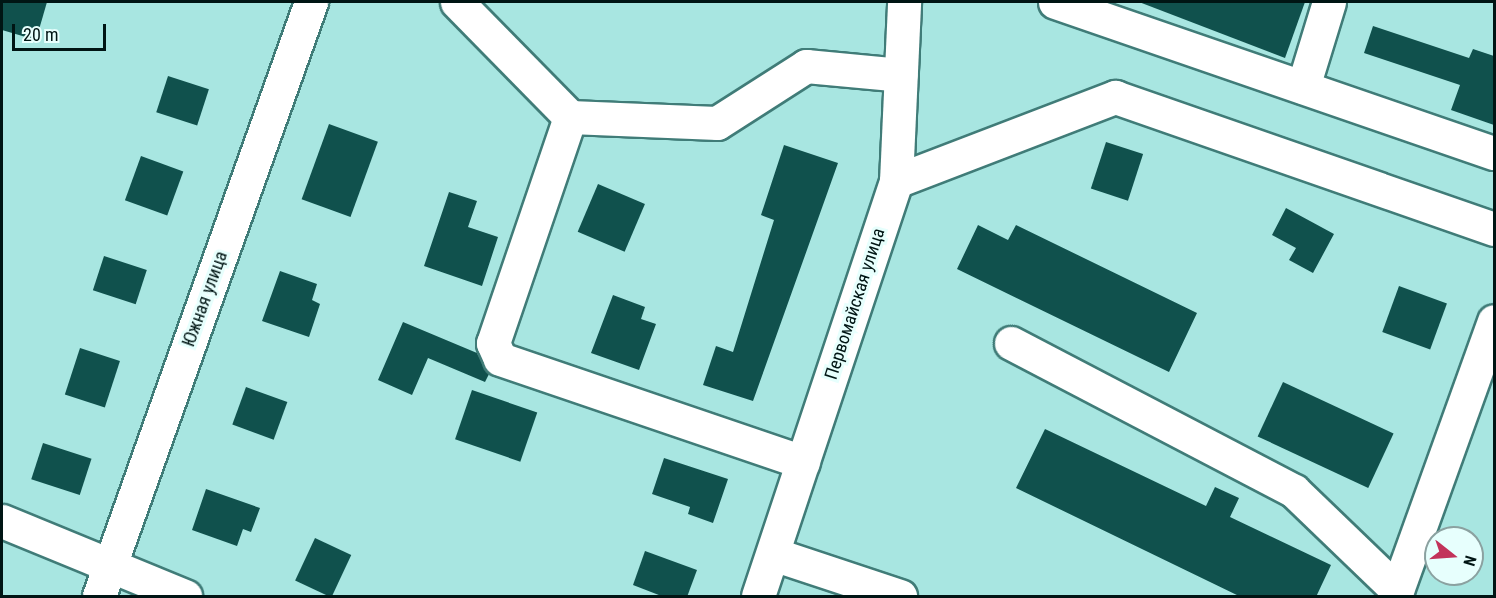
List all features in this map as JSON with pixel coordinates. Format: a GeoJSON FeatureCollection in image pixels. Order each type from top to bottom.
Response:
{"type":"FeatureCollection","features":[{"type":"Feature","properties":{"kind":"street","name":"Южная улица"},"geometry":{"type":"LineString","coordinates":[[99,597],[311,2]]}},
{"type":"Feature","properties":{"kind":"street"},"geometry":{"type":"LineString","coordinates":[[457,2],[570,117],[717,123],[806,66],[901,75]]}},
{"type":"Feature","properties":{"kind":"street","name":"Первомайская улица"},"geometry":{"type":"LineString","coordinates":[[758,597],[896,181],[904,2]]}},
{"type":"Feature","properties":{"kind":"street"},"geometry":{"type":"LineString","coordinates":[[1055,2],[1494,153]]}},
{"type":"Feature","properties":{"kind":"street"},"geometry":{"type":"LineString","coordinates":[[1303,87],[1329,2]]}},
{"type":"Feature","properties":{"kind":"street"},"geometry":{"type":"LineString","coordinates":[[896,181],[1115,97],[1494,229]]}},
{"type":"Feature","properties":{"kind":"street"},"geometry":{"type":"LineString","coordinates":[[570,117],[493,343],[500,359],[803,462]]}},
{"type":"Feature","properties":{"kind":"street"},"geometry":{"type":"LineString","coordinates":[[1011,343],[1294,491],[1396,593],[1494,321]]}},
{"type":"Feature","properties":{"kind":"street"},"geometry":{"type":"LineString","coordinates":[[2,521],[185,597]]}},
{"type":"Feature","properties":{"kind":"street"},"geometry":{"type":"LineString","coordinates":[[773,554],[900,597]]}},
{"type":"Feature","properties":{"kind":"building"},"geometry":{"type":"Polygon","coordinates":[[[2,2],[47,2],[36,40],[2,30],[2,2]]]}},
{"type":"Feature","properties":{"kind":"building"},"geometry":{"type":"Polygon","coordinates":[[[1139,2],[1305,2],[1285,58],[1139,2]]]}},
{"type":"Feature","properties":{"kind":"building"},"geometry":{"type":"Polygon","coordinates":[[[1373,26],[1469,58],[1473,49],[1494,56],[1494,125],[1451,110],[1460,85],[1364,53],[1373,26]]]}},
{"type":"Feature","properties":{"kind":"building"},"geometry":{"type":"Polygon","coordinates":[[[168,76],[209,89],[197,125],[156,112],[168,76]]]}},
{"type":"Feature","properties":{"kind":"building"},"geometry":{"type":"Polygon","coordinates":[[[329,124],[378,142],[351,217],[302,199],[329,124]]]}},
{"type":"Feature","properties":{"kind":"building"},"geometry":{"type":"Polygon","coordinates":[[[1106,142],[1143,154],[1128,201],[1091,189],[1106,142]]]}},
{"type":"Feature","properties":{"kind":"building"},"geometry":{"type":"Polygon","coordinates":[[[784,145],[838,163],[753,401],[703,385],[716,346],[733,352],[774,220],[761,215],[784,145]]]}},
{"type":"Feature","properties":{"kind":"building"},"geometry":{"type":"Polygon","coordinates":[[[141,156],[183,171],[167,216],[125,200],[141,156]]]}},
{"type":"Feature","properties":{"kind":"building"},"geometry":{"type":"Polygon","coordinates":[[[598,184],[645,204],[625,252],[578,232],[598,184]]]}},
{"type":"Feature","properties":{"kind":"building"},"geometry":{"type":"Polygon","coordinates":[[[449,192],[477,201],[468,227],[498,237],[482,286],[424,266],[449,192]]]}},
{"type":"Feature","properties":{"kind":"building"},"geometry":{"type":"Polygon","coordinates":[[[1286,208],[1334,234],[1313,273],[1289,260],[1296,248],[1272,235],[1286,208]]]}},
{"type":"Feature","properties":{"kind":"building"},"geometry":{"type":"Polygon","coordinates":[[[978,225],[1008,240],[1016,225],[1197,313],[1169,372],[957,269],[978,225]]]}},
{"type":"Feature","properties":{"kind":"building"},"geometry":{"type":"Polygon","coordinates":[[[104,256],[147,270],[136,304],[93,290],[104,256]]]}},
{"type":"Feature","properties":{"kind":"building"},"geometry":{"type":"Polygon","coordinates":[[[280,271],[317,284],[312,300],[320,304],[309,337],[262,321],[280,271]]]}},
{"type":"Feature","properties":{"kind":"building"},"geometry":{"type":"Polygon","coordinates":[[[1399,286],[1447,303],[1430,349],[1382,332],[1399,286]]]}},
{"type":"Feature","properties":{"kind":"building"},"geometry":{"type":"Polygon","coordinates":[[[613,295],[645,307],[641,319],[656,324],[639,370],[591,353],[613,295]]]}},
{"type":"Feature","properties":{"kind":"building"},"geometry":{"type":"Polygon","coordinates":[[[403,322],[477,353],[489,374],[485,382],[428,358],[412,395],[378,380],[403,322]]]}},
{"type":"Feature","properties":{"kind":"building"},"geometry":{"type":"Polygon","coordinates":[[[80,348],[120,361],[105,408],[65,395],[80,348]]]}},
{"type":"Feature","properties":{"kind":"building"},"geometry":{"type":"Polygon","coordinates":[[[1283,382],[1394,434],[1368,488],[1258,436],[1283,382]]]}},
{"type":"Feature","properties":{"kind":"building"},"geometry":{"type":"Polygon","coordinates":[[[246,387],[287,402],[274,440],[232,425],[246,387]]]}},
{"type":"Feature","properties":{"kind":"building"},"geometry":{"type":"Polygon","coordinates":[[[472,390],[537,412],[520,462],[455,439],[472,390]]]}},
{"type":"Feature","properties":{"kind":"building"},"geometry":{"type":"Polygon","coordinates":[[[1045,429],[1206,506],[1215,487],[1239,498],[1230,517],[1331,565],[1316,597],[1241,597],[1016,488],[1045,429]]]}},
{"type":"Feature","properties":{"kind":"building"},"geometry":{"type":"Polygon","coordinates":[[[43,443],[92,459],[80,495],[31,479],[43,443]]]}},
{"type":"Feature","properties":{"kind":"building"},"geometry":{"type":"Polygon","coordinates":[[[664,458],[728,479],[713,523],[688,514],[690,507],[652,494],[664,458]]]}},
{"type":"Feature","properties":{"kind":"building"},"geometry":{"type":"Polygon","coordinates":[[[206,489],[260,508],[251,532],[243,529],[237,546],[192,530],[206,489]]]}},
{"type":"Feature","properties":{"kind":"building"},"geometry":{"type":"Polygon","coordinates":[[[315,538],[351,555],[332,596],[295,581],[315,538]]]}},
{"type":"Feature","properties":{"kind":"building"},"geometry":{"type":"Polygon","coordinates":[[[645,551],[697,570],[687,597],[664,597],[633,585],[645,551]]]}}]}
